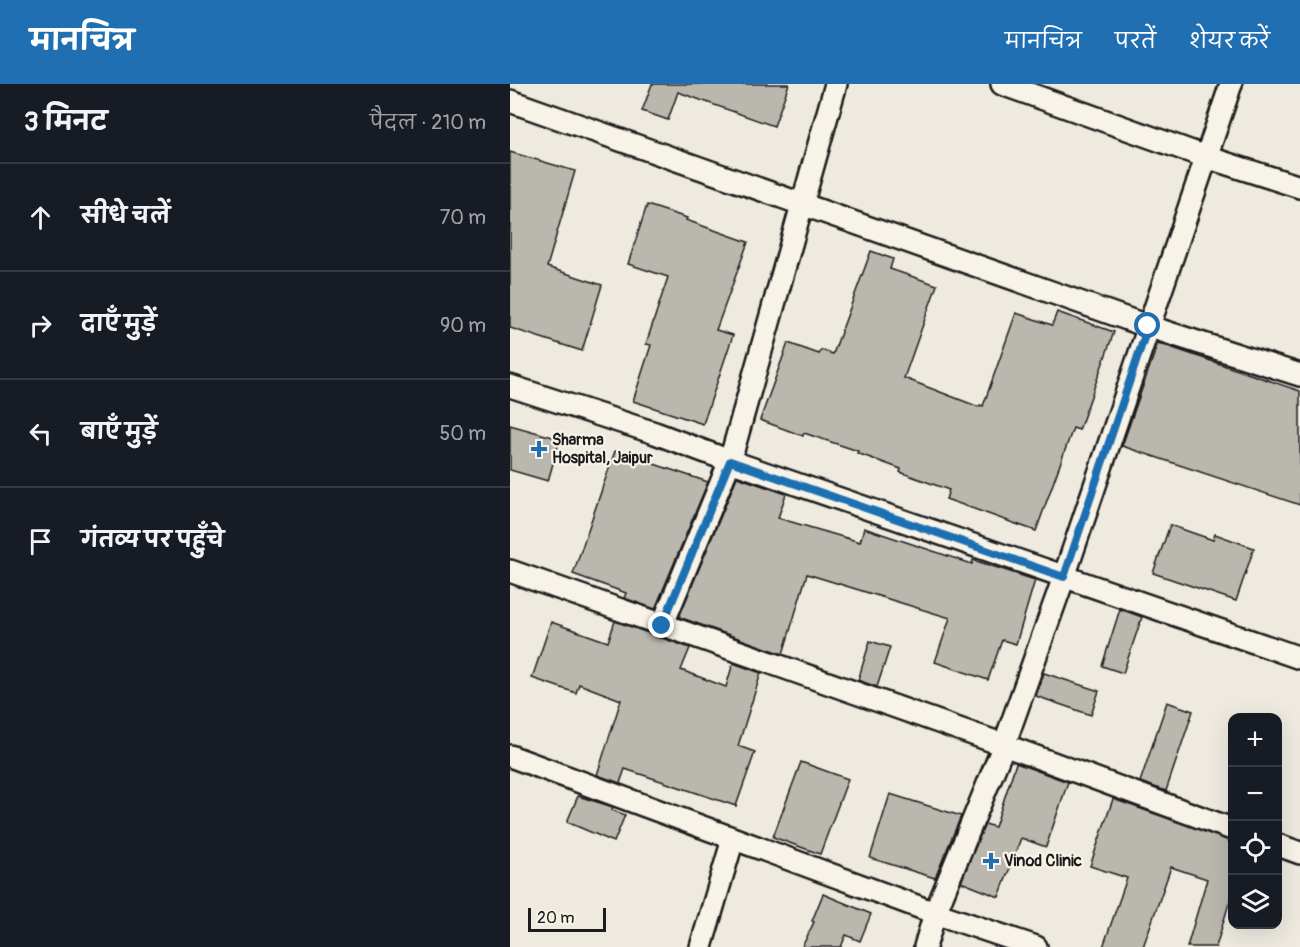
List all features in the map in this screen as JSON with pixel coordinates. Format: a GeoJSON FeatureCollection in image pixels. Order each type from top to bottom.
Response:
{"type":"FeatureCollection","features":[{"type":"Feature","properties":{"kind":"street"},"geometry":{"type":"LineString","coordinates":[[662,626],[730,461],[836,84]]}},
{"type":"Feature","properties":{"kind":"street"},"geometry":{"type":"LineString","coordinates":[[1002,84],[1206,157],[1300,187]]}},
{"type":"Feature","properties":{"kind":"street"},"geometry":{"type":"LineString","coordinates":[[925,947],[935,913],[1004,745],[1064,577],[1231,84]]}},
{"type":"Feature","properties":{"kind":"street"},"geometry":{"type":"LineString","coordinates":[[510,101],[1148,326],[1300,375]]}},
{"type":"Feature","properties":{"kind":"street"},"geometry":{"type":"LineString","coordinates":[[510,386],[655,433],[1300,658]]}},
{"type":"Feature","properties":{"kind":"street"},"geometry":{"type":"LineString","coordinates":[[510,571],[1004,745],[1228,827]]}},
{"type":"Feature","properties":{"kind":"street"},"geometry":{"type":"LineString","coordinates":[[510,756],[935,913],[1036,947]]}},
{"type":"Feature","properties":{"kind":"street"},"geometry":{"type":"LineString","coordinates":[[701,947],[733,839]]}},
{"type":"Feature","properties":{"kind":"street"},"geometry":{"type":"LineString","coordinates":[[1282,846],[1300,853]]}},
{"type":"Feature","properties":{"kind":"building"},"geometry":{"type":"Polygon","coordinates":[[[652,84],[789,84],[774,126],[678,92],[668,120],[642,111],[652,84]]]}},
{"type":"Feature","properties":{"kind":"building"},"geometry":{"type":"Polygon","coordinates":[[[510,152],[575,171],[547,267],[602,285],[582,351],[510,328],[510,152]]]}},
{"type":"Feature","properties":{"kind":"building"},"geometry":{"type":"Polygon","coordinates":[[[647,205],[748,242],[716,330],[733,335],[703,424],[633,401],[651,345],[646,344],[668,277],[628,264],[647,205]]]}},
{"type":"Feature","properties":{"kind":"building"},"geometry":{"type":"Polygon","coordinates":[[[871,251],[893,259],[890,269],[937,285],[904,378],[979,407],[983,406],[1016,313],[1052,325],[1057,312],[1114,332],[1079,430],[1073,428],[1036,531],[946,499],[949,490],[900,472],[901,469],[857,453],[858,451],[804,433],[803,436],[760,420],[788,343],[819,354],[821,350],[833,354],[871,251]]]}},
{"type":"Feature","properties":{"kind":"building"},"geometry":{"type":"Polygon","coordinates":[[[1158,343],[1300,391],[1300,505],[1122,446],[1158,343]]]}},
{"type":"Feature","properties":{"kind":"building"},"geometry":{"type":"Polygon","coordinates":[[[510,425],[560,439],[548,481],[510,470],[510,425]]]}},
{"type":"Feature","properties":{"kind":"building"},"geometry":{"type":"Polygon","coordinates":[[[615,451],[708,482],[655,609],[624,598],[626,593],[573,574],[615,451]]]}},
{"type":"Feature","properties":{"kind":"building"},"geometry":{"type":"Polygon","coordinates":[[[737,477],[786,494],[778,518],[860,542],[864,528],[972,564],[973,560],[1035,580],[1016,644],[1002,640],[988,680],[935,662],[950,618],[807,574],[783,654],[679,617],[737,477]]]}},
{"type":"Feature","properties":{"kind":"building"},"geometry":{"type":"Polygon","coordinates":[[[1170,525],[1213,540],[1215,534],[1254,548],[1236,601],[1153,573],[1170,525]]]}},
{"type":"Feature","properties":{"kind":"building"},"geometry":{"type":"Polygon","coordinates":[[[1120,609],[1142,617],[1123,673],[1102,666],[1120,609]]]}},
{"type":"Feature","properties":{"kind":"building"},"geometry":{"type":"Polygon","coordinates":[[[615,621],[690,648],[681,670],[726,687],[733,663],[761,673],[738,746],[755,752],[736,806],[625,769],[620,783],[597,775],[621,700],[579,684],[576,693],[532,678],[551,622],[608,642],[615,621]]]}},
{"type":"Feature","properties":{"kind":"building"},"geometry":{"type":"Polygon","coordinates":[[[870,641],[890,647],[877,687],[858,680],[870,641]]]}},
{"type":"Feature","properties":{"kind":"building"},"geometry":{"type":"Polygon","coordinates":[[[1044,673],[1099,691],[1091,715],[1036,696],[1044,673]]]}},
{"type":"Feature","properties":{"kind":"building"},"geometry":{"type":"Polygon","coordinates":[[[1167,702],[1193,711],[1166,791],[1140,782],[1167,702]]]}},
{"type":"Feature","properties":{"kind":"building"},"geometry":{"type":"Polygon","coordinates":[[[801,762],[848,779],[820,854],[773,837],[801,762]]]}},
{"type":"Feature","properties":{"kind":"building"},"geometry":{"type":"Polygon","coordinates":[[[1016,763],[1068,782],[1046,847],[1021,838],[999,897],[961,882],[985,824],[995,827],[1016,763]]]}},
{"type":"Feature","properties":{"kind":"building"},"geometry":{"type":"Polygon","coordinates":[[[890,794],[961,816],[935,878],[870,858],[890,794]]]}},
{"type":"Feature","properties":{"kind":"building"},"geometry":{"type":"Polygon","coordinates":[[[578,796],[613,807],[612,810],[625,815],[614,842],[567,822],[578,796]]]}},
{"type":"Feature","properties":{"kind":"building"},"geometry":{"type":"Polygon","coordinates":[[[1113,799],[1228,839],[1228,907],[1216,947],[1187,947],[1207,879],[1171,867],[1143,947],[1103,947],[1127,878],[1090,866],[1113,799]]]}},
{"type":"Feature","properties":{"kind":"building"},"geometry":{"type":"Polygon","coordinates":[[[823,894],[871,914],[860,941],[846,935],[841,947],[802,947],[814,922],[812,921],[823,894]]]}},
{"type":"Feature","properties":{"kind":"place","name":"Sharma Hospital, Jaipur"},"geometry":{"type":"Point","coordinates":[539,449]}},
{"type":"Feature","properties":{"kind":"place","name":"Vinod Clinic"},"geometry":{"type":"Point","coordinates":[991,861]}},
{"type":"Feature","properties":{"kind":"route"},"geometry":{"type":"LineString","coordinates":[[662,626],[730,461],[1064,577],[1148,326]]}}]}
